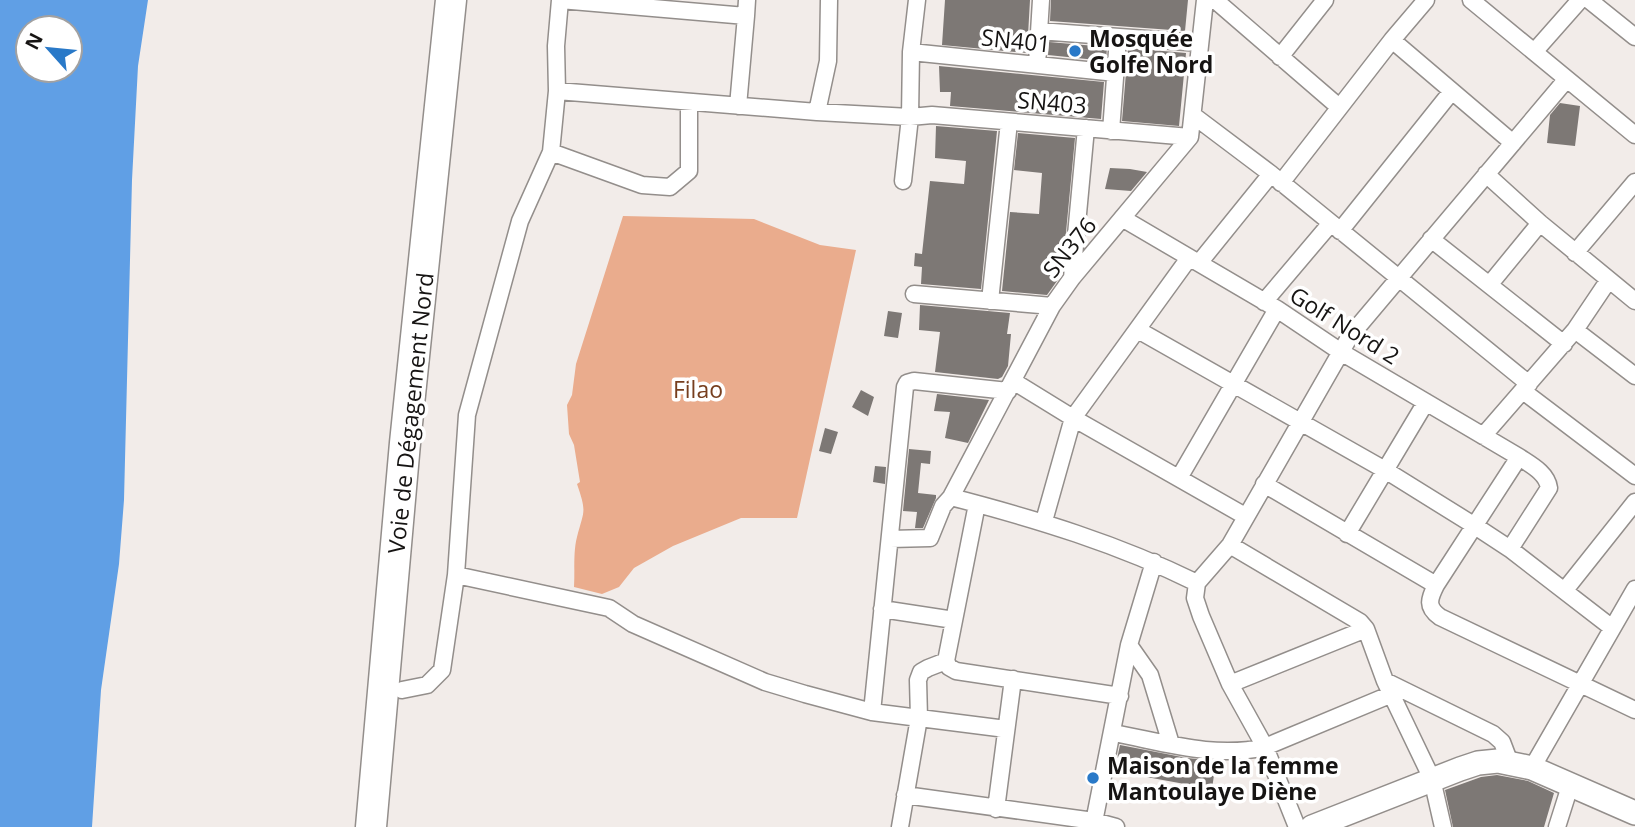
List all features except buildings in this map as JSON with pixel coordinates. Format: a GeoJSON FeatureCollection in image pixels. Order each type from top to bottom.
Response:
{"type":"FeatureCollection","features":[{"type":"Feature","properties":{"kind":"highway","name":"Voie de Dégagement Nord"},"geometry":{"type":"LineString","coordinates":[[371,827],[405,443],[451,0]]}},
{"type":"Feature","properties":{"kind":"highway","name":"Voie de Dégagement Nord"},"geometry":{"type":"LineString","coordinates":[[390,827],[423,444],[469,0]]}},
{"type":"Feature","properties":{"kind":"street"},"geometry":{"type":"LineString","coordinates":[[402,690],[427,685],[442,670],[456,575],[467,415],[520,221],[551,152],[557,91],[556,46],[560,0],[747,8],[738,106]]}},
{"type":"Feature","properties":{"kind":"street"},"geometry":{"type":"LineString","coordinates":[[817,112],[828,61],[830,0]]}},
{"type":"Feature","properties":{"kind":"street"},"geometry":{"type":"LineString","coordinates":[[903,181],[917,0]]}},
{"type":"Feature","properties":{"kind":"street"},"geometry":{"type":"LineString","coordinates":[[1037,65],[1041,0]]}},
{"type":"Feature","properties":{"kind":"street","name":"SN376"},"geometry":{"type":"LineString","coordinates":[[890,539],[930,538],[943,506],[951,497],[1052,306],[1072,278],[1190,136],[1205,0]]}},
{"type":"Feature","properties":{"kind":"street"},"geometry":{"type":"LineString","coordinates":[[1215,0],[1339,107]]}},
{"type":"Feature","properties":{"kind":"street"},"geometry":{"type":"LineString","coordinates":[[1280,57],[1325,0]]}},
{"type":"Feature","properties":{"kind":"street"},"geometry":{"type":"LineString","coordinates":[[1044,521],[1073,418],[1138,330],[1194,261],[1276,178],[1339,107],[1426,0]]}},
{"type":"Feature","properties":{"kind":"street"},"geometry":{"type":"LineString","coordinates":[[1471,0],[1635,135]]}},
{"type":"Feature","properties":{"kind":"street"},"geometry":{"type":"LineString","coordinates":[[1534,52],[1580,0]]}},
{"type":"Feature","properties":{"kind":"street"},"geometry":{"type":"LineString","coordinates":[[1589,0],[1635,37]]}},
{"type":"Feature","properties":{"kind":"street"},"geometry":{"type":"LineString","coordinates":[[1039,31],[1200,43]]}},
{"type":"Feature","properties":{"kind":"street"},"geometry":{"type":"LineString","coordinates":[[1111,131],[1118,38]]}},
{"type":"Feature","properties":{"kind":"street"},"geometry":{"type":"LineString","coordinates":[[1392,40],[1513,143]]}},
{"type":"Feature","properties":{"kind":"street","name":"SN401"},"geometry":{"type":"LineString","coordinates":[[911,52],[1116,73]]}},
{"type":"Feature","properties":{"kind":"street"},"geometry":{"type":"LineString","coordinates":[[1297,827],[1265,747],[1230,684],[1196,602],[1197,583],[1230,545],[1350,337],[1566,80]]}},
{"type":"Feature","properties":{"kind":"street","name":"SN403"},"geometry":{"type":"LineString","coordinates":[[557,91],[817,112],[910,117],[932,115],[1190,136]]}},
{"type":"Feature","properties":{"kind":"street"},"geometry":{"type":"LineString","coordinates":[[1179,478],[1234,385],[1271,306],[1452,91]]}},
{"type":"Feature","properties":{"kind":"street"},"geometry":{"type":"LineString","coordinates":[[551,152],[642,186],[670,187],[689,171],[689,102]]}},
{"type":"Feature","properties":{"kind":"street"},"geometry":{"type":"LineString","coordinates":[[1194,116],[1276,178],[1635,476]]}},
{"type":"Feature","properties":{"kind":"street"},"geometry":{"type":"LineString","coordinates":[[990,301],[1009,121]]}},
{"type":"Feature","properties":{"kind":"street"},"geometry":{"type":"LineString","coordinates":[[1072,278],[1086,128]]}},
{"type":"Feature","properties":{"kind":"street"},"geometry":{"type":"LineString","coordinates":[[1486,174],[1608,281],[1635,301]]}},
{"type":"Feature","properties":{"kind":"street"},"geometry":{"type":"LineString","coordinates":[[1576,253],[1632,193]]}},
{"type":"Feature","properties":{"kind":"street","name":"Golf Nord 2"},"geometry":{"type":"LineString","coordinates":[[1122,218],[1271,306],[1341,352],[1542,473],[1548,480],[1549,488],[1510,549]]}},
{"type":"Feature","properties":{"kind":"street"},"geometry":{"type":"LineString","coordinates":[[1490,284],[1540,223]]}},
{"type":"Feature","properties":{"kind":"street"},"geometry":{"type":"LineString","coordinates":[[1431,239],[1564,344]]}},
{"type":"Feature","properties":{"kind":"street"},"geometry":{"type":"LineString","coordinates":[[1483,436],[1564,344],[1608,281]]}},
{"type":"Feature","properties":{"kind":"street"},"geometry":{"type":"LineString","coordinates":[[914,293],[1052,306]]}},
{"type":"Feature","properties":{"kind":"street"},"geometry":{"type":"LineString","coordinates":[[1138,330],[1385,470],[1475,526],[1510,549],[1611,628]]}},
{"type":"Feature","properties":{"kind":"street"},"geometry":{"type":"LineString","coordinates":[[1575,330],[1635,376]]}},
{"type":"Feature","properties":{"kind":"street"},"geometry":{"type":"LineString","coordinates":[[872,712],[905,387],[908,383],[914,381],[1011,386],[1073,418],[1245,516]]}},
{"type":"Feature","properties":{"kind":"street"},"geometry":{"type":"LineString","coordinates":[[1347,534],[1426,402]]}},
{"type":"Feature","properties":{"kind":"street"},"geometry":{"type":"LineString","coordinates":[[1519,457],[1436,585],[1429,601],[1434,613],[1635,710]]}},
{"type":"Feature","properties":{"kind":"street"},"geometry":{"type":"LineString","coordinates":[[1264,484],[1436,585]]}},
{"type":"Feature","properties":{"kind":"street"},"geometry":{"type":"LineString","coordinates":[[951,497],[1044,521],[1154,562],[1197,583]]}},
{"type":"Feature","properties":{"kind":"street"},"geometry":{"type":"LineString","coordinates":[[1564,590],[1635,502]]}},
{"type":"Feature","properties":{"kind":"street"},"geometry":{"type":"LineString","coordinates":[[946,661],[977,503]]}},
{"type":"Feature","properties":{"kind":"street"},"geometry":{"type":"LineString","coordinates":[[1230,545],[1360,622],[1366,629],[1388,688],[1432,779],[1443,827]]}},
{"type":"Feature","properties":{"kind":"street"},"geometry":{"type":"LineString","coordinates":[[1094,824],[1129,645],[1154,562]]}},
{"type":"Feature","properties":{"kind":"street"},"geometry":{"type":"LineString","coordinates":[[456,575],[609,608],[633,624],[765,682],[872,712],[1006,729]]}},
{"type":"Feature","properties":{"kind":"street"},"geometry":{"type":"LineString","coordinates":[[1532,768],[1635,589]]}},
{"type":"Feature","properties":{"kind":"street"},"geometry":{"type":"LineString","coordinates":[[882,609],[954,620]]}},
{"type":"Feature","properties":{"kind":"street"},"geometry":{"type":"LineString","coordinates":[[1230,684],[1366,629]]}},
{"type":"Feature","properties":{"kind":"street"},"geometry":{"type":"LineString","coordinates":[[1129,645],[1150,675],[1171,744]]}},
{"type":"Feature","properties":{"kind":"street"},"geometry":{"type":"LineString","coordinates":[[946,661],[956,671],[1120,696]]}},
{"type":"Feature","properties":{"kind":"street"},"geometry":{"type":"LineString","coordinates":[[900,827],[919,718],[918,680],[921,672],[946,661]]}},
{"type":"Feature","properties":{"kind":"street"},"geometry":{"type":"LineString","coordinates":[[1005,816],[1006,729],[1013,679]]}},
{"type":"Feature","properties":{"kind":"street"},"geometry":{"type":"LineString","coordinates":[[1113,733],[1171,744],[1243,752],[1265,747],[1388,688],[1493,734],[1502,742],[1510,763]]}},
{"type":"Feature","properties":{"kind":"street"},"geometry":{"type":"LineString","coordinates":[[1312,827],[1352,820],[1432,779],[1478,763],[1498,761],[1532,768],[1635,813]]}},
{"type":"Feature","properties":{"kind":"street"},"geometry":{"type":"LineString","coordinates":[[1557,827],[1570,786]]}},
{"type":"Feature","properties":{"kind":"street"},"geometry":{"type":"LineString","coordinates":[[905,796],[1005,816],[1116,827]]}},
{"type":"Feature","properties":{"kind":"green space","name":"Filao"},"geometry":{"type":"Polygon","coordinates":[[[623,216],[754,219],[820,245],[856,250],[797,518],[741,518],[673,546],[634,568],[619,587],[602,594],[574,587],[575,549],[583,506],[577,484],[580,482],[574,445],[569,434],[567,405],[572,395],[576,364],[623,216]]]}},
{"type":"Feature","properties":{"kind":"water"},"geometry":{"type":"Polygon","coordinates":[[[0,0],[148,0],[138,66],[132,180],[124,500],[119,564],[101,690],[92,827],[0,827],[0,0]]]}},
{"type":"Feature","properties":{"kind":"place","name":"Mosquée Golfe Nord"},"geometry":{"type":"Point","coordinates":[1075,51]}},
{"type":"Feature","properties":{"kind":"place","name":"Maison de la femme Mantoulaye Diène"},"geometry":{"type":"Point","coordinates":[1093,778]}}]}
